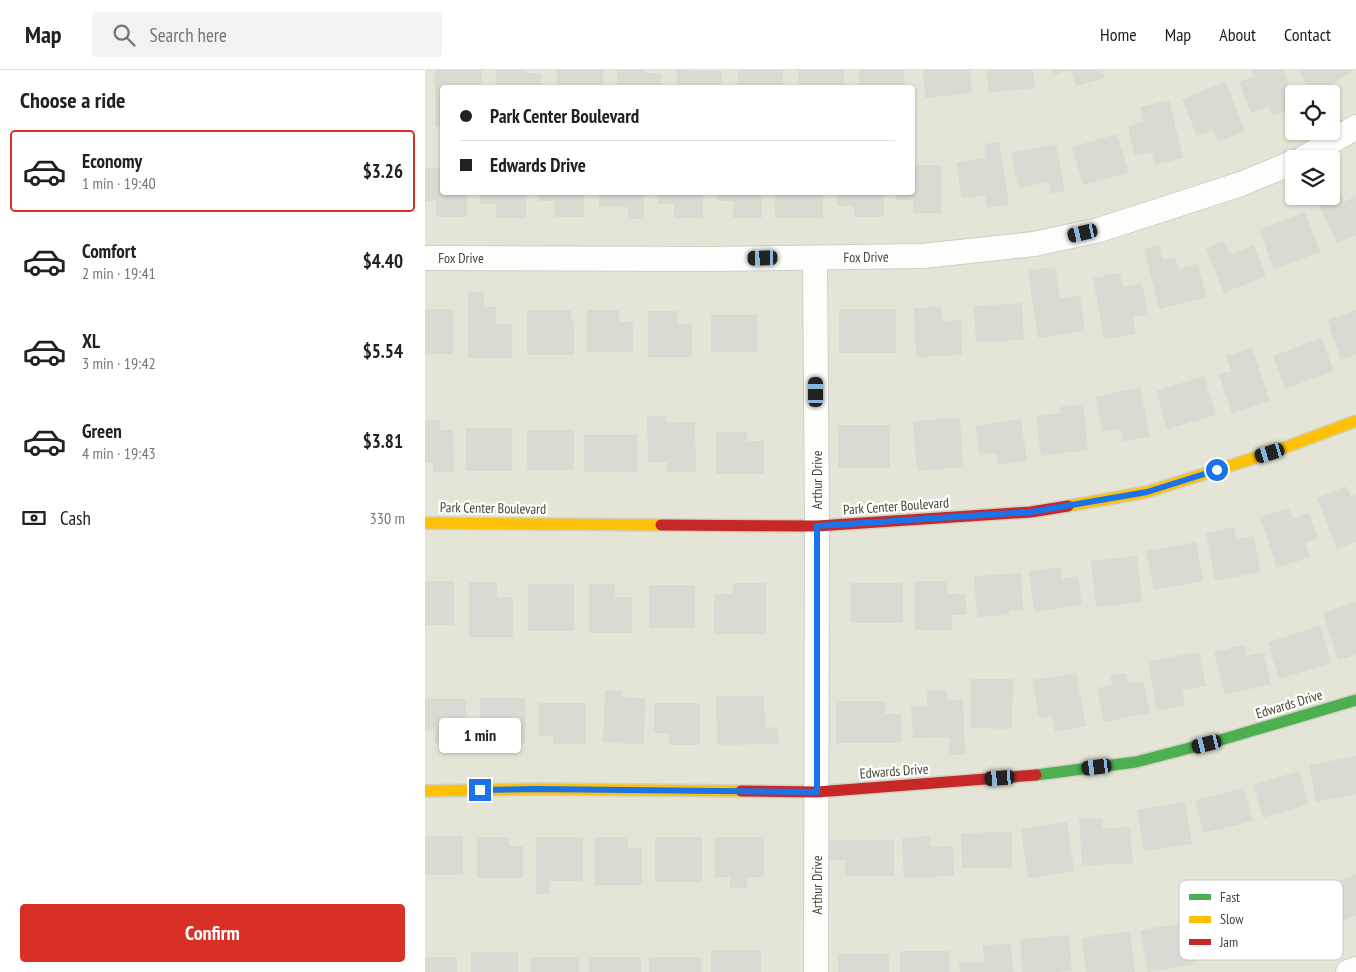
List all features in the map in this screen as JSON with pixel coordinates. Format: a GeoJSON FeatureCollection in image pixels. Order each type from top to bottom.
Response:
{"type":"FeatureCollection","features":[{"type":"Feature","properties":{"kind":"street"},"geometry":{"type":"LineString","coordinates":[[1318,150],[1356,128]]}},
{"type":"Feature","properties":{"kind":"street","name":"Fox Drive"},"geometry":{"type":"LineString","coordinates":[[425,258],[711,259],[923,256],[1035,244],[1099,230],[1241,184],[1285,166]]}},
{"type":"Feature","properties":{"kind":"street","name":"Arthur Drive"},"geometry":{"type":"LineString","coordinates":[[815,258],[817,526],[816,972]]}},
{"type":"Feature","properties":{"kind":"street","name":"Park Center Boulevard"},"geometry":{"type":"LineString","coordinates":[[425,523],[817,526],[1031,512],[1147,492],[1270,453],[1356,421]]}},
{"type":"Feature","properties":{"kind":"street","name":"Edwards Drive"},"geometry":{"type":"LineString","coordinates":[[425,791],[536,789],[817,792],[1018,777],[1136,762],[1224,739],[1356,700]]}},
{"type":"Feature","properties":{"kind":"street"},"geometry":{"type":"LineString","coordinates":[[1347,972],[1356,969]]}},
{"type":"Feature","properties":{"kind":"shaded area"},"geometry":{"type":"Polygon","coordinates":[[[425,70],[1356,70],[1356,972],[425,972],[425,70]]]}},
{"type":"Feature","properties":{"kind":"building"},"geometry":{"type":"Polygon","coordinates":[[[435,70],[482,70],[482,85],[440,85],[440,127],[435,127],[435,70]]]}},
{"type":"Feature","properties":{"kind":"building"},"geometry":{"type":"Polygon","coordinates":[[[496,70],[526,70],[526,73],[541,73],[541,85],[496,85],[496,70]]]}},
{"type":"Feature","properties":{"kind":"building"},"geometry":{"type":"Polygon","coordinates":[[[557,70],[603,70],[603,85],[557,85],[557,70]]]}},
{"type":"Feature","properties":{"kind":"building"},"geometry":{"type":"Polygon","coordinates":[[[617,70],[644,70],[644,73],[661,73],[661,85],[617,85],[617,70]]]}},
{"type":"Feature","properties":{"kind":"building"},"geometry":{"type":"Polygon","coordinates":[[[677,70],[722,71],[722,85],[677,85],[677,70]]]}},
{"type":"Feature","properties":{"kind":"building"},"geometry":{"type":"Polygon","coordinates":[[[738,70],[783,70],[783,85],[738,85],[738,70]]]}},
{"type":"Feature","properties":{"kind":"building"},"geometry":{"type":"Polygon","coordinates":[[[798,70],[844,70],[844,85],[798,85],[798,70]]]}},
{"type":"Feature","properties":{"kind":"building"},"geometry":{"type":"Polygon","coordinates":[[[859,70],[904,70],[905,85],[859,85],[859,70]]]}},
{"type":"Feature","properties":{"kind":"building"},"geometry":{"type":"Polygon","coordinates":[[[923,70],[970,70],[972,93],[925,98],[923,70]]]}},
{"type":"Feature","properties":{"kind":"building"},"geometry":{"type":"Polygon","coordinates":[[[986,70],[1033,70],[1035,88],[989,93],[986,70]]]}},
{"type":"Feature","properties":{"kind":"building"},"geometry":{"type":"Polygon","coordinates":[[[1051,70],[1070,70],[1053,75],[1051,70]]]}},
{"type":"Feature","properties":{"kind":"building"},"geometry":{"type":"Polygon","coordinates":[[[1071,70],[1102,70],[1105,78],[1076,86],[1071,70]]]}},
{"type":"Feature","properties":{"kind":"building"},"geometry":{"type":"Polygon","coordinates":[[[1251,70],[1283,70],[1289,85],[1285,85],[1285,111],[1273,116],[1269,106],[1251,113],[1239,82],[1254,76],[1251,70]]]}},
{"type":"Feature","properties":{"kind":"building"},"geometry":{"type":"Polygon","coordinates":[[[1298,70],[1355,70],[1331,85],[1307,85],[1298,70]]]}},
{"type":"Feature","properties":{"kind":"building"},"geometry":{"type":"Polygon","coordinates":[[[1226,82],[1245,131],[1218,142],[1213,130],[1197,136],[1182,99],[1226,82]]]}},
{"type":"Feature","properties":{"kind":"building"},"geometry":{"type":"Polygon","coordinates":[[[1169,100],[1183,158],[1155,165],[1152,152],[1135,156],[1128,126],[1144,122],[1140,107],[1169,100]]]}},
{"type":"Feature","properties":{"kind":"building"},"geometry":{"type":"Polygon","coordinates":[[[1117,134],[1129,173],[1083,185],[1072,147],[1117,134]]]}},
{"type":"Feature","properties":{"kind":"building"},"geometry":{"type":"Polygon","coordinates":[[[999,142],[1009,204],[987,208],[985,195],[962,198],[956,162],[986,158],[984,144],[999,142]]]}},
{"type":"Feature","properties":{"kind":"building"},"geometry":{"type":"Polygon","coordinates":[[[1056,144],[1065,191],[1051,194],[1049,182],[1018,188],[1011,153],[1056,144]]]}},
{"type":"Feature","properties":{"kind":"building"},"geometry":{"type":"Polygon","coordinates":[[[915,165],[941,165],[941,213],[913,213],[913,200],[896,200],[896,195],[915,195],[915,165]]]}},
{"type":"Feature","properties":{"kind":"building"},"geometry":{"type":"Polygon","coordinates":[[[425,168],[440,168],[440,195],[467,195],[467,217],[436,217],[436,201],[425,201],[425,168]]]}},
{"type":"Feature","properties":{"kind":"building"},"geometry":{"type":"Polygon","coordinates":[[[1340,193],[1344,202],[1356,196],[1356,235],[1337,243],[1319,205],[1340,205],[1340,193]]]}},
{"type":"Feature","properties":{"kind":"building"},"geometry":{"type":"Polygon","coordinates":[[[480,195],[526,195],[526,218],[496,218],[496,204],[480,204],[480,195]]]}},
{"type":"Feature","properties":{"kind":"building"},"geometry":{"type":"Polygon","coordinates":[[[539,195],[584,195],[584,217],[555,217],[555,201],[539,201],[539,195]]]}},
{"type":"Feature","properties":{"kind":"building"},"geometry":{"type":"Polygon","coordinates":[[[599,195],[644,195],[644,219],[628,219],[628,207],[599,207],[599,195]]]}},
{"type":"Feature","properties":{"kind":"building"},"geometry":{"type":"Polygon","coordinates":[[[658,195],[703,195],[703,218],[674,218],[674,204],[658,204],[658,195]]]}},
{"type":"Feature","properties":{"kind":"building"},"geometry":{"type":"Polygon","coordinates":[[[717,195],[762,195],[762,218],[733,218],[733,201],[717,201],[717,195]]]}},
{"type":"Feature","properties":{"kind":"building"},"geometry":{"type":"Polygon","coordinates":[[[775,195],[823,195],[823,218],[775,218],[775,195]]]}},
{"type":"Feature","properties":{"kind":"building"},"geometry":{"type":"Polygon","coordinates":[[[837,195],[884,195],[884,217],[854,217],[854,206],[837,206],[837,195]]]}},
{"type":"Feature","properties":{"kind":"building"},"geometry":{"type":"Polygon","coordinates":[[[1305,212],[1320,252],[1274,269],[1259,230],[1305,212]]]}},
{"type":"Feature","properties":{"kind":"building"},"geometry":{"type":"Polygon","coordinates":[[[1224,241],[1230,255],[1254,245],[1266,276],[1224,293],[1206,248],[1224,241]]]}},
{"type":"Feature","properties":{"kind":"building"},"geometry":{"type":"Polygon","coordinates":[[[1159,245],[1162,260],[1175,257],[1178,269],[1198,264],[1206,297],[1159,309],[1144,249],[1159,245]]]}},
{"type":"Feature","properties":{"kind":"building"},"geometry":{"type":"Polygon","coordinates":[[[1055,267],[1060,298],[1080,295],[1085,331],[1038,338],[1028,271],[1055,267]]]}},
{"type":"Feature","properties":{"kind":"building"},"geometry":{"type":"Polygon","coordinates":[[[1120,273],[1123,287],[1142,283],[1148,315],[1133,317],[1136,334],[1104,339],[1093,278],[1120,273]]]}},
{"type":"Feature","properties":{"kind":"building"},"geometry":{"type":"Polygon","coordinates":[[[468,292],[484,292],[484,307],[496,307],[496,324],[512,324],[512,358],[468,358],[468,292]]]}},
{"type":"Feature","properties":{"kind":"building"},"geometry":{"type":"Polygon","coordinates":[[[1022,303],[1024,340],[976,342],[974,306],[1022,303]]]}},
{"type":"Feature","properties":{"kind":"building"},"geometry":{"type":"Polygon","coordinates":[[[941,307],[942,321],[961,320],[962,355],[916,357],[914,308],[941,307]]]}},
{"type":"Feature","properties":{"kind":"building"},"geometry":{"type":"Polygon","coordinates":[[[425,309],[453,309],[453,354],[425,354],[425,309]]]}},
{"type":"Feature","properties":{"kind":"building"},"geometry":{"type":"Polygon","coordinates":[[[839,309],[896,309],[896,353],[839,353],[839,309]]]}},
{"type":"Feature","properties":{"kind":"building"},"geometry":{"type":"Polygon","coordinates":[[[527,310],[571,310],[571,321],[574,321],[574,355],[527,355],[527,310]]]}},
{"type":"Feature","properties":{"kind":"building"},"geometry":{"type":"Polygon","coordinates":[[[587,310],[619,310],[619,322],[633,322],[633,352],[587,352],[587,310]]]}},
{"type":"Feature","properties":{"kind":"building"},"geometry":{"type":"Polygon","coordinates":[[[1356,310],[1356,355],[1341,360],[1327,320],[1356,310]]]}},
{"type":"Feature","properties":{"kind":"building"},"geometry":{"type":"Polygon","coordinates":[[[648,311],[677,311],[677,324],[692,324],[692,357],[648,357],[648,311]]]}},
{"type":"Feature","properties":{"kind":"building"},"geometry":{"type":"Polygon","coordinates":[[[711,315],[757,315],[757,352],[711,352],[711,315]]]}},
{"type":"Feature","properties":{"kind":"building"},"geometry":{"type":"Polygon","coordinates":[[[1321,338],[1334,371],[1285,389],[1273,356],[1321,338]]]}},
{"type":"Feature","properties":{"kind":"building"},"geometry":{"type":"Polygon","coordinates":[[[1252,348],[1270,401],[1232,413],[1219,375],[1231,371],[1226,356],[1252,348]]]}},
{"type":"Feature","properties":{"kind":"building"},"geometry":{"type":"Polygon","coordinates":[[[1204,376],[1216,415],[1167,429],[1156,391],[1204,376]]]}},
{"type":"Feature","properties":{"kind":"building"},"geometry":{"type":"Polygon","coordinates":[[[1140,387],[1150,436],[1123,442],[1120,428],[1103,432],[1095,397],[1140,387]]]}},
{"type":"Feature","properties":{"kind":"building"},"geometry":{"type":"Polygon","coordinates":[[[1083,404],[1088,450],[1041,456],[1036,416],[1061,413],[1060,407],[1083,404]]]}},
{"type":"Feature","properties":{"kind":"building"},"geometry":{"type":"Polygon","coordinates":[[[647,416],[667,416],[667,423],[695,422],[696,472],[667,472],[667,462],[648,462],[647,416]]]}},
{"type":"Feature","properties":{"kind":"building"},"geometry":{"type":"Polygon","coordinates":[[[960,418],[963,467],[917,471],[913,421],[960,418]]]}},
{"type":"Feature","properties":{"kind":"building"},"geometry":{"type":"Polygon","coordinates":[[[1021,419],[1027,461],[998,465],[996,453],[980,455],[975,426],[1021,419]]]}},
{"type":"Feature","properties":{"kind":"building"},"geometry":{"type":"Polygon","coordinates":[[[425,420],[440,420],[440,430],[453,430],[454,472],[433,472],[433,463],[425,463],[425,420]]]}},
{"type":"Feature","properties":{"kind":"building"},"geometry":{"type":"Polygon","coordinates":[[[838,425],[890,425],[890,468],[838,468],[838,425]]]}},
{"type":"Feature","properties":{"kind":"building"},"geometry":{"type":"Polygon","coordinates":[[[466,428],[512,428],[512,471],[466,471],[466,428]]]}},
{"type":"Feature","properties":{"kind":"building"},"geometry":{"type":"Polygon","coordinates":[[[527,430],[574,430],[574,470],[527,470],[527,430]]]}},
{"type":"Feature","properties":{"kind":"building"},"geometry":{"type":"Polygon","coordinates":[[[716,432],[747,432],[747,441],[764,441],[764,474],[716,474],[716,432]]]}},
{"type":"Feature","properties":{"kind":"building"},"geometry":{"type":"Polygon","coordinates":[[[584,435],[637,435],[637,472],[584,472],[584,435]]]}},
{"type":"Feature","properties":{"kind":"building"},"geometry":{"type":"Polygon","coordinates":[[[1346,486],[1351,497],[1356,495],[1356,542],[1337,549],[1317,498],[1346,486]]]}},
{"type":"Feature","properties":{"kind":"building"},"geometry":{"type":"Polygon","coordinates":[[[1289,508],[1293,519],[1309,513],[1318,539],[1305,543],[1310,557],[1277,568],[1260,517],[1289,508]]]}},
{"type":"Feature","properties":{"kind":"building"},"geometry":{"type":"Polygon","coordinates":[[[1234,527],[1237,539],[1254,536],[1261,572],[1215,581],[1206,533],[1234,527]]]}},
{"type":"Feature","properties":{"kind":"building"},"geometry":{"type":"Polygon","coordinates":[[[1196,542],[1203,581],[1154,590],[1146,551],[1196,542]]]}},
{"type":"Feature","properties":{"kind":"building"},"geometry":{"type":"Polygon","coordinates":[[[1137,556],[1142,602],[1096,607],[1091,561],[1137,556]]]}},
{"type":"Feature","properties":{"kind":"building"},"geometry":{"type":"Polygon","coordinates":[[[1060,567],[1062,579],[1078,576],[1082,605],[1034,612],[1029,571],[1060,567]]]}},
{"type":"Feature","properties":{"kind":"building"},"geometry":{"type":"Polygon","coordinates":[[[1021,573],[1023,610],[1009,611],[1010,615],[977,617],[974,576],[1021,573]]]}},
{"type":"Feature","properties":{"kind":"building"},"geometry":{"type":"Polygon","coordinates":[[[425,581],[454,581],[454,625],[425,625],[425,581]]]}},
{"type":"Feature","properties":{"kind":"building"},"geometry":{"type":"Polygon","coordinates":[[[915,581],[947,581],[947,594],[966,594],[966,615],[952,615],[952,630],[915,630],[915,581]]]}},
{"type":"Feature","properties":{"kind":"building"},"geometry":{"type":"Polygon","coordinates":[[[469,582],[497,582],[497,597],[513,597],[513,637],[469,637],[469,582]]]}},
{"type":"Feature","properties":{"kind":"building"},"geometry":{"type":"Polygon","coordinates":[[[733,583],[766,583],[766,634],[714,634],[714,594],[733,594],[733,583]]]}},
{"type":"Feature","properties":{"kind":"building"},"geometry":{"type":"Polygon","coordinates":[[[851,583],[903,583],[903,623],[851,623],[851,583]]]}},
{"type":"Feature","properties":{"kind":"building"},"geometry":{"type":"Polygon","coordinates":[[[528,584],[574,584],[574,631],[528,631],[528,584]]]}},
{"type":"Feature","properties":{"kind":"building"},"geometry":{"type":"Polygon","coordinates":[[[589,584],[615,584],[615,597],[632,597],[632,633],[589,633],[589,584]]]}},
{"type":"Feature","properties":{"kind":"building"},"geometry":{"type":"Polygon","coordinates":[[[649,585],[695,585],[695,628],[649,628],[649,585]]]}},
{"type":"Feature","properties":{"kind":"building"},"geometry":{"type":"Polygon","coordinates":[[[1356,602],[1356,655],[1338,660],[1323,613],[1356,602]]]}},
{"type":"Feature","properties":{"kind":"building"},"geometry":{"type":"Polygon","coordinates":[[[1320,626],[1331,663],[1279,679],[1268,642],[1320,626]]]}},
{"type":"Feature","properties":{"kind":"building"},"geometry":{"type":"Polygon","coordinates":[[[1244,645],[1247,656],[1263,652],[1271,684],[1225,695],[1214,652],[1244,645]]]}},
{"type":"Feature","properties":{"kind":"building"},"geometry":{"type":"Polygon","coordinates":[[[1199,652],[1206,686],[1182,690],[1185,705],[1157,711],[1148,661],[1199,652]]]}},
{"type":"Feature","properties":{"kind":"building"},"geometry":{"type":"Polygon","coordinates":[[[1076,673],[1086,726],[1055,732],[1052,715],[1039,718],[1032,680],[1076,673]]]}},
{"type":"Feature","properties":{"kind":"building"},"geometry":{"type":"Polygon","coordinates":[[[1126,673],[1129,684],[1143,681],[1150,713],[1104,722],[1097,688],[1112,685],[1110,676],[1126,673]]]}},
{"type":"Feature","properties":{"kind":"building"},"geometry":{"type":"Polygon","coordinates":[[[971,679],[1013,679],[1012,729],[971,728],[971,679]]]}},
{"type":"Feature","properties":{"kind":"building"},"geometry":{"type":"Polygon","coordinates":[[[605,690],[622,691],[622,697],[645,698],[644,744],[603,743],[605,690]]]}},
{"type":"Feature","properties":{"kind":"building"},"geometry":{"type":"Polygon","coordinates":[[[946,690],[947,700],[963,699],[965,755],[949,755],[949,737],[913,738],[911,707],[927,706],[927,691],[946,690]]]}},
{"type":"Feature","properties":{"kind":"building"},"geometry":{"type":"Polygon","coordinates":[[[716,696],[764,696],[765,728],[778,727],[779,744],[717,745],[716,696]]]}},
{"type":"Feature","properties":{"kind":"building"},"geometry":{"type":"Polygon","coordinates":[[[480,698],[525,698],[526,743],[480,743],[480,698]]]}},
{"type":"Feature","properties":{"kind":"building"},"geometry":{"type":"Polygon","coordinates":[[[425,699],[466,699],[466,743],[434,743],[434,730],[425,730],[425,699]]]}},
{"type":"Feature","properties":{"kind":"building"},"geometry":{"type":"Polygon","coordinates":[[[836,701],[885,701],[885,714],[901,714],[901,743],[836,743],[836,701]]]}},
{"type":"Feature","properties":{"kind":"building"},"geometry":{"type":"Polygon","coordinates":[[[539,703],[586,703],[586,744],[553,744],[553,736],[539,736],[539,703]]]}},
{"type":"Feature","properties":{"kind":"building"},"geometry":{"type":"Polygon","coordinates":[[[654,703],[700,703],[700,745],[669,745],[669,733],[654,733],[654,703]]]}},
{"type":"Feature","properties":{"kind":"building"},"geometry":{"type":"Polygon","coordinates":[[[1356,756],[1356,794],[1316,802],[1309,765],[1356,756]]]}},
{"type":"Feature","properties":{"kind":"building"},"geometry":{"type":"Polygon","coordinates":[[[1299,771],[1309,804],[1263,818],[1253,785],[1299,771]]]}},
{"type":"Feature","properties":{"kind":"building"},"geometry":{"type":"Polygon","coordinates":[[[1244,788],[1253,821],[1203,833],[1195,800],[1244,788]]]}},
{"type":"Feature","properties":{"kind":"building"},"geometry":{"type":"Polygon","coordinates":[[[1185,802],[1192,844],[1144,851],[1137,810],[1185,802]]]}},
{"type":"Feature","properties":{"kind":"building"},"geometry":{"type":"Polygon","coordinates":[[[1102,818],[1103,829],[1130,827],[1133,863],[1082,866],[1079,819],[1102,818]]]}},
{"type":"Feature","properties":{"kind":"building"},"geometry":{"type":"Polygon","coordinates":[[[1067,822],[1074,871],[1028,878],[1021,829],[1067,822]]]}},
{"type":"Feature","properties":{"kind":"building"},"geometry":{"type":"Polygon","coordinates":[[[1012,832],[1012,868],[962,868],[961,833],[1012,832]]]}},
{"type":"Feature","properties":{"kind":"building"},"geometry":{"type":"Polygon","coordinates":[[[425,836],[463,836],[463,875],[425,875],[425,836]]]}},
{"type":"Feature","properties":{"kind":"building"},"geometry":{"type":"Polygon","coordinates":[[[931,836],[931,847],[953,846],[954,876],[904,878],[902,838],[931,836]]]}},
{"type":"Feature","properties":{"kind":"building"},"geometry":{"type":"Polygon","coordinates":[[[477,837],[509,837],[509,846],[523,846],[523,878],[477,878],[477,837]]]}},
{"type":"Feature","properties":{"kind":"building"},"geometry":{"type":"Polygon","coordinates":[[[536,837],[583,837],[583,881],[550,881],[550,894],[536,894],[536,837]]]}},
{"type":"Feature","properties":{"kind":"building"},"geometry":{"type":"Polygon","coordinates":[[[595,837],[628,837],[628,848],[642,848],[642,885],[595,885],[595,837]]]}},
{"type":"Feature","properties":{"kind":"building"},"geometry":{"type":"Polygon","coordinates":[[[655,837],[702,837],[702,882],[655,882],[655,837]]]}},
{"type":"Feature","properties":{"kind":"building"},"geometry":{"type":"Polygon","coordinates":[[[715,837],[764,837],[764,877],[747,877],[747,888],[730,888],[730,877],[715,877],[715,837]]]}},
{"type":"Feature","properties":{"kind":"building"},"geometry":{"type":"Polygon","coordinates":[[[824,840],[894,840],[894,876],[845,876],[845,860],[824,860],[824,840]]]}},
{"type":"Feature","properties":{"kind":"building"},"geometry":{"type":"Polygon","coordinates":[[[1356,874],[1356,916],[1343,921],[1343,880],[1341,880],[1356,874]]]}},
{"type":"Feature","properties":{"kind":"building"},"geometry":{"type":"Polygon","coordinates":[[[1179,924],[1179,960],[1195,960],[1196,964],[1148,972],[1140,930],[1179,924]]]}},
{"type":"Feature","properties":{"kind":"building"},"geometry":{"type":"Polygon","coordinates":[[[1130,931],[1135,972],[1086,972],[1082,938],[1130,931]]]}},
{"type":"Feature","properties":{"kind":"building"},"geometry":{"type":"Polygon","coordinates":[[[1069,935],[1072,971],[1022,972],[1020,939],[1069,935]]]}},
{"type":"Feature","properties":{"kind":"building"},"geometry":{"type":"Polygon","coordinates":[[[1011,944],[1013,972],[960,972],[959,963],[984,962],[983,945],[1011,944]]]}},
{"type":"Feature","properties":{"kind":"building"},"geometry":{"type":"Polygon","coordinates":[[[711,950],[761,950],[761,972],[711,972],[711,950]]]}},
{"type":"Feature","properties":{"kind":"building"},"geometry":{"type":"Polygon","coordinates":[[[900,951],[949,951],[949,972],[900,972],[900,951]]]}},
{"type":"Feature","properties":{"kind":"building"},"geometry":{"type":"Polygon","coordinates":[[[471,952],[518,952],[518,972],[471,972],[471,952]]]}},
{"type":"Feature","properties":{"kind":"building"},"geometry":{"type":"Polygon","coordinates":[[[838,954],[889,954],[889,972],[838,972],[838,954]]]}},
{"type":"Feature","properties":{"kind":"building"},"geometry":{"type":"Polygon","coordinates":[[[425,957],[457,957],[457,972],[425,972],[425,957]]]}},
{"type":"Feature","properties":{"kind":"building"},"geometry":{"type":"Polygon","coordinates":[[[531,957],[579,957],[579,972],[531,972],[531,957]]]}},
{"type":"Feature","properties":{"kind":"building"},"geometry":{"type":"Polygon","coordinates":[[[589,957],[641,957],[641,972],[589,972],[589,957]]]}},
{"type":"Feature","properties":{"kind":"building"},"geometry":{"type":"Polygon","coordinates":[[[649,957],[701,957],[701,972],[649,972],[649,957]]]}},
{"type":"Feature","properties":{"kind":"traffic: fast"},"geometry":{"type":"LineString","coordinates":[[1036,775],[1136,762],[1224,739],[1356,700]]}},
{"type":"Feature","properties":{"kind":"traffic: slow"},"geometry":{"type":"LineString","coordinates":[[1068,506],[1147,492],[1270,453],[1356,421]]}},
{"type":"Feature","properties":{"kind":"traffic: slow"},"geometry":{"type":"LineString","coordinates":[[425,523],[661,525]]}},
{"type":"Feature","properties":{"kind":"traffic: slow"},"geometry":{"type":"LineString","coordinates":[[425,791],[536,789],[741,791]]}},
{"type":"Feature","properties":{"kind":"traffic: jam"},"geometry":{"type":"LineString","coordinates":[[661,525],[817,526],[1031,512],[1068,506]]}},
{"type":"Feature","properties":{"kind":"traffic: jam"},"geometry":{"type":"LineString","coordinates":[[741,791],[817,792],[1036,775]]}},
{"type":"Feature","properties":{"kind":"route"},"geometry":{"type":"LineString","coordinates":[[480,790],[817,792],[817,526],[1031,512],[1147,492],[1217,470]]}}]}
